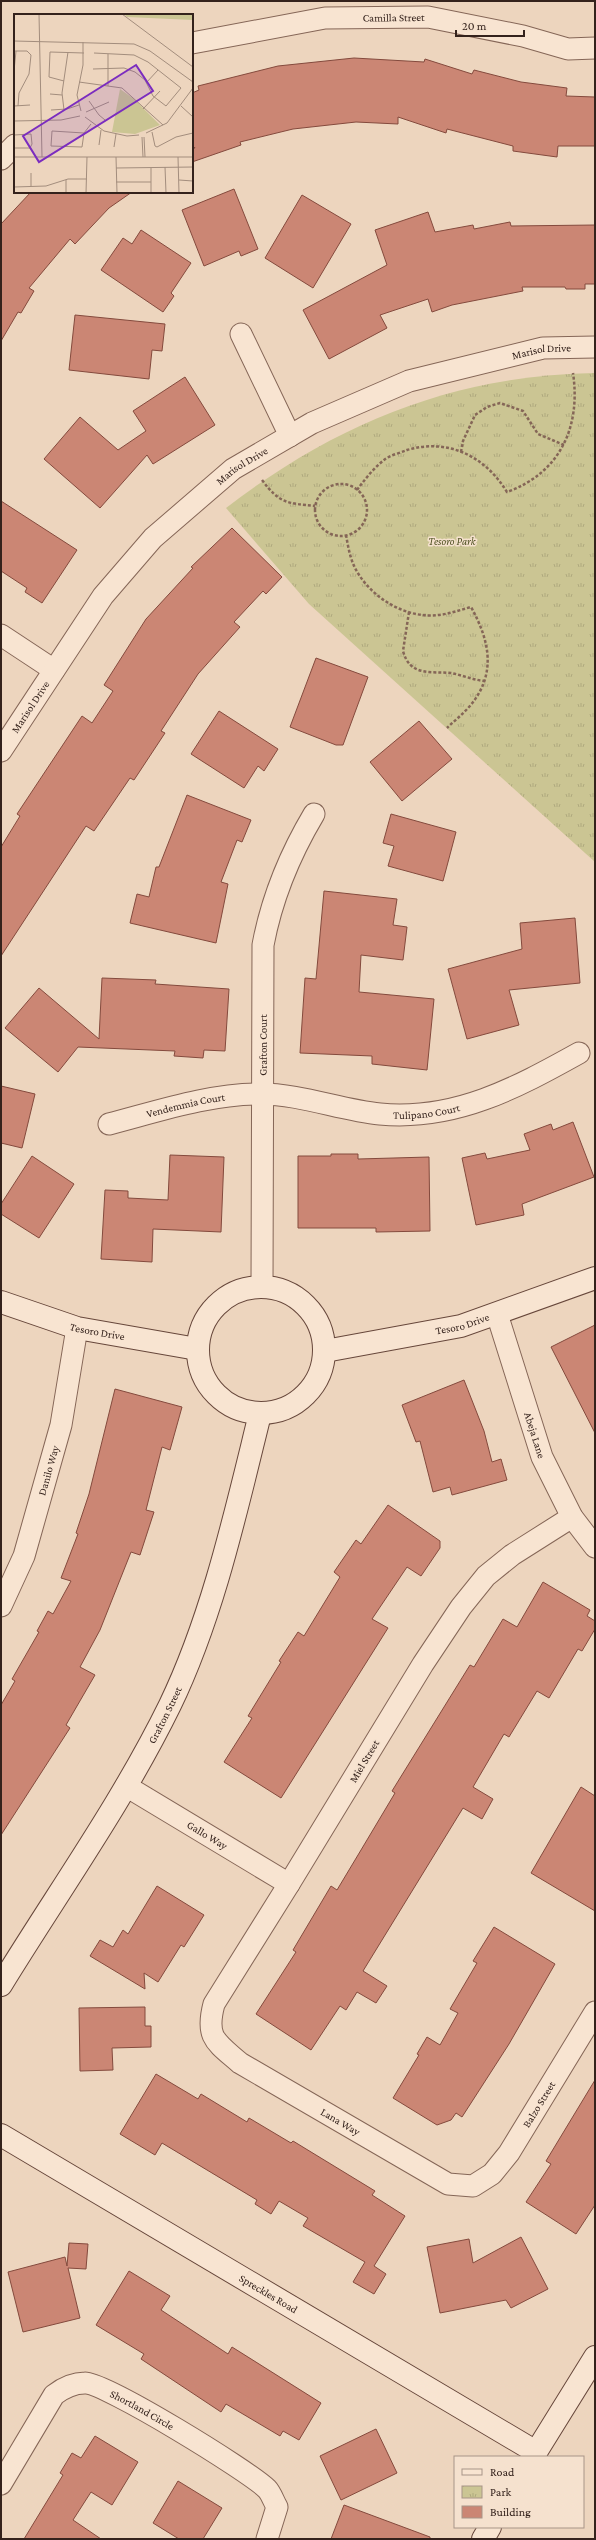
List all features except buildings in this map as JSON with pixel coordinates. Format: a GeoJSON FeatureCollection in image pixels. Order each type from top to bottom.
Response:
{"type":"FeatureCollection","features":[{"type":"Feature","properties":{"kind":"street","name":"Camilla Street"},"geometry":{"type":"LineString","coordinates":[[193,43],[325,18],[387,9],[523,36],[568,49],[595,48]]}},
{"type":"Feature","properties":{"kind":"street"},"geometry":{"type":"LineString","coordinates":[[1,159],[14,146]]}},
{"type":"Feature","properties":{"kind":"street"},"geometry":{"type":"LineString","coordinates":[[241,334],[290,436]]}},
{"type":"Feature","properties":{"kind":"street","name":"Marisol Drive"},"geometry":{"type":"LineString","coordinates":[[1,751],[102,596],[153,538],[233,469],[312,423],[408,381],[543,348],[595,347]]}},
{"type":"Feature","properties":{"kind":"street"},"geometry":{"type":"LineString","coordinates":[[1,635],[54,670]]}},
{"type":"Feature","properties":{"kind":"street","name":"Grafton Court"},"geometry":{"type":"LineString","coordinates":[[262,1286],[263,945],[284,871],[294,847],[314,814]]}},
{"type":"Feature","properties":{"kind":"street","name":"Tulipano Court"},"geometry":{"type":"LineString","coordinates":[[262,1094],[329,1103],[380,1114],[409,1115],[438,1112],[479,1102],[516,1088],[579,1053]]}},
{"type":"Feature","properties":{"kind":"street","name":"Vendemmia Court"},"geometry":{"type":"LineString","coordinates":[[109,1124],[225,1095],[262,1094]]}},
{"type":"Feature","properties":{"kind":"street","name":"Tesoro Drive"},"geometry":{"type":"LineString","coordinates":[[325,1351],[461,1326],[595,1278]]}},
{"type":"Feature","properties":{"kind":"street"},"geometry":{"type":"LineString","coordinates":[[262,1286],[288,1292],[306,1305],[320,1327],[325,1351],[321,1372],[306,1396],[282,1410],[260,1414],[236,1409],[214,1395],[201,1373],[197,1349],[201,1327],[216,1304],[236,1292],[262,1286]]}},
{"type":"Feature","properties":{"kind":"street","name":"Tesoro Drive"},"geometry":{"type":"LineString","coordinates":[[1,1302],[77,1328],[197,1349]]}},
{"type":"Feature","properties":{"kind":"street","name":"Abeja Lane"},"geometry":{"type":"LineString","coordinates":[[497,1314],[542,1457],[572,1517],[595,1547]]}},
{"type":"Feature","properties":{"kind":"street","name":"Danilo Way"},"geometry":{"type":"LineString","coordinates":[[1,1606],[24,1556],[59,1432],[77,1328]]}},
{"type":"Feature","properties":{"kind":"street","name":"Grafton Street"},"geometry":{"type":"LineString","coordinates":[[1,1984],[126,1786],[171,1703],[201,1626],[236,1513],[260,1414]]}},
{"type":"Feature","properties":{"kind":"street","name":"Miel Street"},"geometry":{"type":"LineString","coordinates":[[216,2042],[209,2023],[214,2004],[290,1884],[419,1670],[461,1607],[486,1576],[512,1555],[572,1517]]}},
{"type":"Feature","properties":{"kind":"street","name":"Gallo Way"},"geometry":{"type":"LineString","coordinates":[[126,1786],[290,1884]]}},
{"type":"Feature","properties":{"kind":"street","name":"Balzo Street"},"geometry":{"type":"LineString","coordinates":[[472,2186],[492,2174],[509,2154],[595,2012]]}},
{"type":"Feature","properties":{"kind":"street","name":"Lana Way"},"geometry":{"type":"LineString","coordinates":[[216,2042],[240,2063],[448,2184],[472,2186]]}},
{"type":"Feature","properties":{"kind":"street","name":"Spreckles Road"},"geometry":{"type":"LineString","coordinates":[[1,2135],[535,2454]]}},
{"type":"Feature","properties":{"kind":"street"},"geometry":{"type":"LineString","coordinates":[[535,2454],[595,2357]]}},
{"type":"Feature","properties":{"kind":"street","name":"Shortland Circle"},"geometry":{"type":"LineString","coordinates":[[1,2484],[54,2395],[65,2387],[86,2383],[115,2393],[228,2461],[267,2489],[277,2507],[267,2539]]}},
{"type":"Feature","properties":{"kind":"street"},"geometry":{"type":"LineString","coordinates":[[483,2539],[489,2528]]}},
{"type":"Feature","properties":{"kind":"path"},"geometry":{"type":"LineString","coordinates":[[357,490],[386,459],[402,452],[431,446],[461,452],[483,462],[499,478],[507,492],[538,475],[554,459],[564,445],[574,417],[576,400],[573,373]]}},
{"type":"Feature","properties":{"kind":"path"},"geometry":{"type":"LineString","coordinates":[[461,452],[465,436],[475,415],[487,407],[500,403],[523,411],[538,434],[564,445]]}},
{"type":"Feature","properties":{"kind":"path"},"geometry":{"type":"LineString","coordinates":[[262,480],[275,497],[282,501],[315,506]]}},
{"type":"Feature","properties":{"kind":"path"},"geometry":{"type":"LineString","coordinates":[[347,484],[357,490],[366,501],[366,518],[356,531],[346,535],[332,534],[324,530],[318,523],[315,506],[318,498],[330,486],[347,484]]}},
{"type":"Feature","properties":{"kind":"path"},"geometry":{"type":"LineString","coordinates":[[346,535],[354,567],[363,581],[391,605],[409,612],[438,615],[471,607],[486,640],[487,669],[484,681],[470,706],[446,728]]}},
{"type":"Feature","properties":{"kind":"path"},"geometry":{"type":"LineString","coordinates":[[409,612],[402,651],[404,657],[415,670],[430,674],[450,673],[484,681]]}},
{"type":"Feature","properties":{"kind":"green space","name":"Tesoro Park"},"geometry":{"type":"Polygon","coordinates":[[[595,373],[595,862],[309,604],[226,508],[268,478],[310,451],[354,428],[399,409],[446,394],[494,383],[543,376],[595,373]]]}}]}
